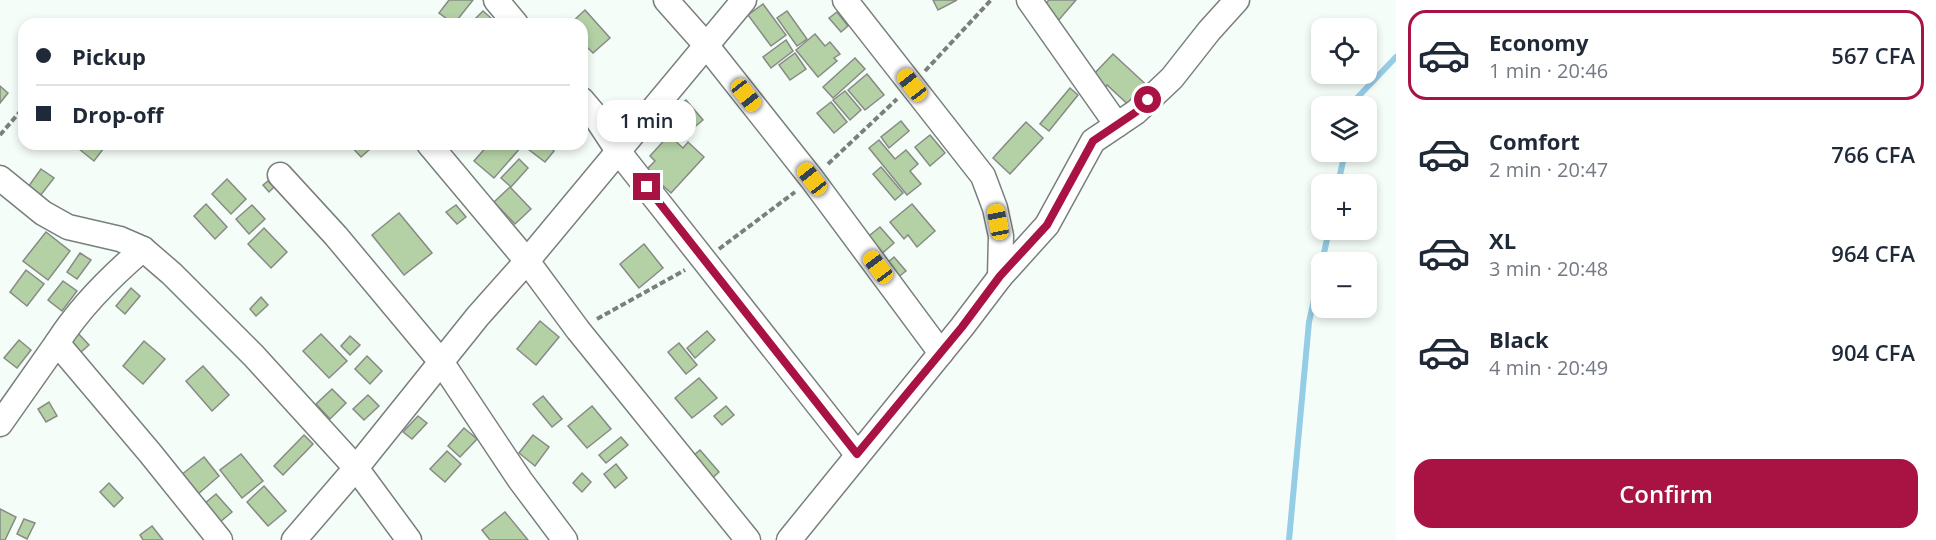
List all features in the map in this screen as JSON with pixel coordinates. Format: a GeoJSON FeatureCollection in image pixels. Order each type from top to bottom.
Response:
{"type":"FeatureCollection","features":[{"type":"Feature","properties":{"kind":"street"},"geometry":{"type":"LineString","coordinates":[[496,0],[511,18]]}},
{"type":"Feature","properties":{"kind":"street"},"geometry":{"type":"LineString","coordinates":[[666,0],[706,45],[941,353]]}},
{"type":"Feature","properties":{"kind":"street"},"geometry":{"type":"LineString","coordinates":[[294,540],[356,468],[478,316],[527,261],[744,0]]}},
{"type":"Feature","properties":{"kind":"street"},"geometry":{"type":"LineString","coordinates":[[845,0],[983,176],[996,208],[1001,236],[1000,276]]}},
{"type":"Feature","properties":{"kind":"street"},"geometry":{"type":"LineString","coordinates":[[1029,0],[1117,125]]}},
{"type":"Feature","properties":{"kind":"street"},"geometry":{"type":"LineString","coordinates":[[789,540],[962,327],[1000,276],[1047,225],[1093,141],[1136,112],[1172,78],[1237,0]]}},
{"type":"Feature","properties":{"kind":"street"},"geometry":{"type":"LineString","coordinates":[[588,107],[618,151],[857,454]]}},
{"type":"Feature","properties":{"kind":"street"},"geometry":{"type":"LineString","coordinates":[[434,150],[527,261],[586,339],[748,540]]}},
{"type":"Feature","properties":{"kind":"street"},"geometry":{"type":"LineString","coordinates":[[280,176],[336,236],[442,363],[520,480],[565,540]]}},
{"type":"Feature","properties":{"kind":"street"},"geometry":{"type":"LineString","coordinates":[[0,178],[44,213],[68,227],[120,239],[143,249],[213,312],[356,468],[409,540]]}},
{"type":"Feature","properties":{"kind":"street"},"geometry":{"type":"LineString","coordinates":[[0,424],[70,322],[97,291],[143,249]]}},
{"type":"Feature","properties":{"kind":"street"},"geometry":{"type":"LineString","coordinates":[[918,320],[962,327]]}},
{"type":"Feature","properties":{"kind":"street"},"geometry":{"type":"LineString","coordinates":[[57,344],[150,453],[220,540]]}},
{"type":"Feature","properties":{"kind":"path"},"geometry":{"type":"LineString","coordinates":[[0,135],[18,114]]}},
{"type":"Feature","properties":{"kind":"building"},"geometry":{"type":"Polygon","coordinates":[[[449,0],[473,0],[459,18],[446,18],[439,13],[449,0]]]}},
{"type":"Feature","properties":{"kind":"building"},"geometry":{"type":"Polygon","coordinates":[[[933,0],[957,0],[938,10],[933,0]]]}},
{"type":"Feature","properties":{"kind":"building"},"geometry":{"type":"Polygon","coordinates":[[[1049,0],[1076,0],[1057,22],[1041,8],[1049,0]]]}},
{"type":"Feature","properties":{"kind":"building"},"geometry":{"type":"Polygon","coordinates":[[[763,4],[786,35],[771,46],[748,15],[763,4]]]}},
{"type":"Feature","properties":{"kind":"building"},"geometry":{"type":"Polygon","coordinates":[[[585,10],[610,38],[593,53],[588,48],[588,18],[576,18],[585,10]]]}},
{"type":"Feature","properties":{"kind":"building"},"geometry":{"type":"Polygon","coordinates":[[[483,11],[491,18],[476,18],[483,11]]]}},
{"type":"Feature","properties":{"kind":"building"},"geometry":{"type":"Polygon","coordinates":[[[787,11],[807,39],[797,46],[777,18],[787,11]]]}},
{"type":"Feature","properties":{"kind":"building"},"geometry":{"type":"Polygon","coordinates":[[[837,12],[848,26],[841,32],[829,18],[837,12]]]}},
{"type":"Feature","properties":{"kind":"building"},"geometry":{"type":"Polygon","coordinates":[[[815,34],[825,46],[830,42],[840,54],[834,58],[837,61],[818,77],[796,50],[815,34]]]}},
{"type":"Feature","properties":{"kind":"building"},"geometry":{"type":"Polygon","coordinates":[[[786,40],[793,51],[771,68],[763,57],[786,40]]]}},
{"type":"Feature","properties":{"kind":"building"},"geometry":{"type":"Polygon","coordinates":[[[795,53],[806,69],[790,80],[779,65],[795,53]]]}},
{"type":"Feature","properties":{"kind":"building"},"geometry":{"type":"Polygon","coordinates":[[[1113,54],[1153,91],[1135,111],[1107,85],[1105,88],[1092,76],[1113,54]]]}},
{"type":"Feature","properties":{"kind":"building"},"geometry":{"type":"Polygon","coordinates":[[[855,58],[865,69],[833,98],[823,87],[855,58]]]}},
{"type":"Feature","properties":{"kind":"building"},"geometry":{"type":"Polygon","coordinates":[[[867,74],[884,95],[865,110],[848,90],[867,74]]]}},
{"type":"Feature","properties":{"kind":"building"},"geometry":{"type":"Polygon","coordinates":[[[0,86],[8,93],[0,103],[0,86]]]}},
{"type":"Feature","properties":{"kind":"building"},"geometry":{"type":"Polygon","coordinates":[[[1070,88],[1078,95],[1049,131],[1040,124],[1070,88]]]}},
{"type":"Feature","properties":{"kind":"building"},"geometry":{"type":"Polygon","coordinates":[[[845,91],[861,110],[850,120],[833,100],[845,91]]]}},
{"type":"Feature","properties":{"kind":"building"},"geometry":{"type":"Polygon","coordinates":[[[686,100],[703,120],[691,130],[674,109],[686,100]]]}},
{"type":"Feature","properties":{"kind":"building"},"geometry":{"type":"Polygon","coordinates":[[[831,102],[847,122],[834,133],[817,113],[831,102]]]}},
{"type":"Feature","properties":{"kind":"building"},"geometry":{"type":"Polygon","coordinates":[[[901,121],[909,131],[889,148],[881,137],[901,121]]]}},
{"type":"Feature","properties":{"kind":"building"},"geometry":{"type":"Polygon","coordinates":[[[1026,122],[1043,138],[1010,174],[993,158],[1026,122]]]}},
{"type":"Feature","properties":{"kind":"building"},"geometry":{"type":"Polygon","coordinates":[[[669,135],[683,148],[688,142],[704,157],[671,193],[646,170],[655,161],[650,156],[669,135]]]}},
{"type":"Feature","properties":{"kind":"building"},"geometry":{"type":"Polygon","coordinates":[[[930,135],[945,153],[930,166],[915,147],[930,135]]]}},
{"type":"Feature","properties":{"kind":"building"},"geometry":{"type":"Polygon","coordinates":[[[879,140],[895,159],[906,150],[918,164],[910,171],[921,184],[907,195],[869,148],[879,140]]]}},
{"type":"Feature","properties":{"kind":"building"},"geometry":{"type":"Polygon","coordinates":[[[80,150],[102,150],[94,161],[80,150]]]}},
{"type":"Feature","properties":{"kind":"building"},"geometry":{"type":"Polygon","coordinates":[[[355,150],[369,150],[361,157],[355,150]]]}},
{"type":"Feature","properties":{"kind":"building"},"geometry":{"type":"Polygon","coordinates":[[[484,150],[518,150],[494,178],[474,161],[484,150]]]}},
{"type":"Feature","properties":{"kind":"building"},"geometry":{"type":"Polygon","coordinates":[[[529,150],[553,150],[545,162],[529,150]]]}},
{"type":"Feature","properties":{"kind":"building"},"geometry":{"type":"Polygon","coordinates":[[[519,159],[528,168],[511,187],[501,178],[519,159]]]}},
{"type":"Feature","properties":{"kind":"building"},"geometry":{"type":"Polygon","coordinates":[[[881,167],[903,193],[895,200],[873,174],[881,167]]]}},
{"type":"Feature","properties":{"kind":"building"},"geometry":{"type":"Polygon","coordinates":[[[41,169],[54,178],[40,196],[28,187],[41,169]]]}},
{"type":"Feature","properties":{"kind":"building"},"geometry":{"type":"Polygon","coordinates":[[[227,179],[246,199],[231,214],[212,194],[227,179]]]}},
{"type":"Feature","properties":{"kind":"building"},"geometry":{"type":"Polygon","coordinates":[[[268,181],[274,187],[269,192],[263,185],[268,181]]]}},
{"type":"Feature","properties":{"kind":"building"},"geometry":{"type":"Polygon","coordinates":[[[510,187],[531,209],[515,224],[494,202],[510,187]]]}},
{"type":"Feature","properties":{"kind":"building"},"geometry":{"type":"Polygon","coordinates":[[[206,204],[227,227],[215,239],[194,216],[206,204]]]}},
{"type":"Feature","properties":{"kind":"building"},"geometry":{"type":"Polygon","coordinates":[[[912,204],[935,231],[917,247],[908,235],[904,239],[890,222],[912,204]]]}},
{"type":"Feature","properties":{"kind":"building"},"geometry":{"type":"Polygon","coordinates":[[[252,205],[265,219],[249,234],[236,219],[252,205]]]}},
{"type":"Feature","properties":{"kind":"building"},"geometry":{"type":"Polygon","coordinates":[[[456,205],[466,217],[457,224],[446,212],[456,205]]]}},
{"type":"Feature","properties":{"kind":"building"},"geometry":{"type":"Polygon","coordinates":[[[399,213],[432,253],[404,275],[372,235],[399,213]]]}},
{"type":"Feature","properties":{"kind":"building"},"geometry":{"type":"Polygon","coordinates":[[[880,227],[894,243],[879,256],[865,239],[880,227]]]}},
{"type":"Feature","properties":{"kind":"building"},"geometry":{"type":"Polygon","coordinates":[[[264,228],[287,252],[271,268],[248,244],[264,228]]]}},
{"type":"Feature","properties":{"kind":"building"},"geometry":{"type":"Polygon","coordinates":[[[46,232],[70,251],[48,280],[23,261],[46,232]]]}},
{"type":"Feature","properties":{"kind":"building"},"geometry":{"type":"Polygon","coordinates":[[[644,244],[663,268],[639,288],[620,264],[644,244]]]}},
{"type":"Feature","properties":{"kind":"building"},"geometry":{"type":"Polygon","coordinates":[[[80,253],[91,260],[77,279],[67,272],[80,253]]]}},
{"type":"Feature","properties":{"kind":"building"},"geometry":{"type":"Polygon","coordinates":[[[894,257],[906,271],[897,278],[886,264],[894,257]]]}},
{"type":"Feature","properties":{"kind":"building"},"geometry":{"type":"Polygon","coordinates":[[[26,270],[44,284],[27,306],[10,292],[26,270]]]}},
{"type":"Feature","properties":{"kind":"building"},"geometry":{"type":"Polygon","coordinates":[[[63,281],[77,291],[62,311],[48,300],[63,281]]]}},
{"type":"Feature","properties":{"kind":"building"},"geometry":{"type":"Polygon","coordinates":[[[131,288],[140,296],[125,314],[116,306],[131,288]]]}},
{"type":"Feature","properties":{"kind":"building"},"geometry":{"type":"Polygon","coordinates":[[[261,297],[268,305],[256,316],[250,309],[261,297]]]}},
{"type":"Feature","properties":{"kind":"building"},"geometry":{"type":"Polygon","coordinates":[[[540,321],[559,337],[536,365],[517,349],[540,321]]]}},
{"type":"Feature","properties":{"kind":"building"},"geometry":{"type":"Polygon","coordinates":[[[76,331],[89,345],[81,352],[68,338],[76,331]]]}},
{"type":"Feature","properties":{"kind":"building"},"geometry":{"type":"Polygon","coordinates":[[[707,331],[715,340],[695,358],[687,348],[707,331]]]}},
{"type":"Feature","properties":{"kind":"building"},"geometry":{"type":"Polygon","coordinates":[[[321,334],[347,361],[329,378],[303,351],[321,334]]]}},
{"type":"Feature","properties":{"kind":"building"},"geometry":{"type":"Polygon","coordinates":[[[350,336],[360,345],[350,355],[341,346],[350,336]]]}},
{"type":"Feature","properties":{"kind":"building"},"geometry":{"type":"Polygon","coordinates":[[[19,340],[31,350],[17,368],[4,358],[19,340]]]}},
{"type":"Feature","properties":{"kind":"building"},"geometry":{"type":"Polygon","coordinates":[[[144,341],[165,359],[143,384],[123,366],[144,341]]]}},
{"type":"Feature","properties":{"kind":"building"},"geometry":{"type":"Polygon","coordinates":[[[679,343],[697,365],[686,374],[668,352],[679,343]]]}},
{"type":"Feature","properties":{"kind":"building"},"geometry":{"type":"Polygon","coordinates":[[[367,356],[382,371],[370,384],[355,369],[367,356]]]}},
{"type":"Feature","properties":{"kind":"building"},"geometry":{"type":"Polygon","coordinates":[[[203,366],[229,395],[212,411],[186,381],[203,366]]]}},
{"type":"Feature","properties":{"kind":"building"},"geometry":{"type":"Polygon","coordinates":[[[699,378],[717,398],[692,418],[675,398],[699,378]]]}},
{"type":"Feature","properties":{"kind":"building"},"geometry":{"type":"Polygon","coordinates":[[[332,389],[346,403],[330,419],[316,404],[332,389]]]}},
{"type":"Feature","properties":{"kind":"building"},"geometry":{"type":"Polygon","coordinates":[[[368,395],[379,406],[364,420],[353,409],[368,395]]]}},
{"type":"Feature","properties":{"kind":"building"},"geometry":{"type":"Polygon","coordinates":[[[543,396],[562,419],[552,427],[533,404],[543,396]]]}},
{"type":"Feature","properties":{"kind":"building"},"geometry":{"type":"Polygon","coordinates":[[[49,402],[57,416],[46,422],[38,409],[49,402]]]}},
{"type":"Feature","properties":{"kind":"building"},"geometry":{"type":"Polygon","coordinates":[[[592,406],[611,429],[587,448],[568,426],[592,406]]]}},
{"type":"Feature","properties":{"kind":"building"},"geometry":{"type":"Polygon","coordinates":[[[726,406],[734,415],[722,425],[714,416],[726,406]]]}},
{"type":"Feature","properties":{"kind":"building"},"geometry":{"type":"Polygon","coordinates":[[[418,416],[427,423],[412,439],[403,432],[418,416]]]}},
{"type":"Feature","properties":{"kind":"building"},"geometry":{"type":"Polygon","coordinates":[[[464,428],[477,439],[460,457],[448,446],[464,428]]]}},
{"type":"Feature","properties":{"kind":"building"},"geometry":{"type":"Polygon","coordinates":[[[304,435],[313,444],[283,475],[274,466],[304,435]]]}},
{"type":"Feature","properties":{"kind":"building"},"geometry":{"type":"Polygon","coordinates":[[[533,435],[549,447],[535,466],[519,453],[533,435]]]}},
{"type":"Feature","properties":{"kind":"building"},"geometry":{"type":"Polygon","coordinates":[[[621,437],[628,445],[606,463],[599,455],[621,437]]]}},
{"type":"Feature","properties":{"kind":"building"},"geometry":{"type":"Polygon","coordinates":[[[700,450],[719,472],[707,483],[688,460],[700,450]]]}},
{"type":"Feature","properties":{"kind":"building"},"geometry":{"type":"Polygon","coordinates":[[[447,451],[461,464],[445,482],[430,469],[447,451]]]}},
{"type":"Feature","properties":{"kind":"building"},"geometry":{"type":"Polygon","coordinates":[[[241,454],[263,481],[242,498],[220,470],[241,454]]]}},
{"type":"Feature","properties":{"kind":"building"},"geometry":{"type":"Polygon","coordinates":[[[204,457],[219,476],[197,495],[181,475],[204,457]]]}},
{"type":"Feature","properties":{"kind":"building"},"geometry":{"type":"Polygon","coordinates":[[[616,464],[627,478],[615,488],[604,474],[616,464]]]}},
{"type":"Feature","properties":{"kind":"building"},"geometry":{"type":"Polygon","coordinates":[[[582,473],[591,482],[582,492],[573,483],[582,473]]]}},
{"type":"Feature","properties":{"kind":"building"},"geometry":{"type":"Polygon","coordinates":[[[109,483],[123,498],[114,507],[100,492],[109,483]]]}},
{"type":"Feature","properties":{"kind":"building"},"geometry":{"type":"Polygon","coordinates":[[[264,486],[286,511],[268,526],[247,502],[264,486]]]}},
{"type":"Feature","properties":{"kind":"building"},"geometry":{"type":"Polygon","coordinates":[[[216,494],[232,512],[220,522],[204,504],[216,494]]]}},
{"type":"Feature","properties":{"kind":"building"},"geometry":{"type":"Polygon","coordinates":[[[0,509],[16,517],[5,540],[0,540],[0,509]]]}},
{"type":"Feature","properties":{"kind":"building"},"geometry":{"type":"Polygon","coordinates":[[[505,512],[528,540],[490,540],[482,530],[505,512]]]}},
{"type":"Feature","properties":{"kind":"building"},"geometry":{"type":"Polygon","coordinates":[[[24,519],[35,523],[27,539],[17,534],[24,519]]]}},
{"type":"Feature","properties":{"kind":"building"},"geometry":{"type":"Polygon","coordinates":[[[152,526],[163,540],[143,540],[140,535],[152,526]]]}},
{"type":"Feature","properties":{"kind":"waterway"},"geometry":{"type":"LineString","coordinates":[[1359,96],[1396,57]]}},
{"type":"Feature","properties":{"kind":"waterway"},"geometry":{"type":"LineString","coordinates":[[1340,174],[1343,162]]}},
{"type":"Feature","properties":{"kind":"waterway"},"geometry":{"type":"LineString","coordinates":[[1324,252],[1327,240]]}},
{"type":"Feature","properties":{"kind":"waterway"},"geometry":{"type":"LineString","coordinates":[[1289,540],[1311,313]]}},
{"type":"Feature","properties":{"kind":"route"},"geometry":{"type":"LineString","coordinates":[[647,187],[857,454],[962,327],[1000,276],[1047,225],[1093,141],[1136,112],[1148,100]]}}]}
